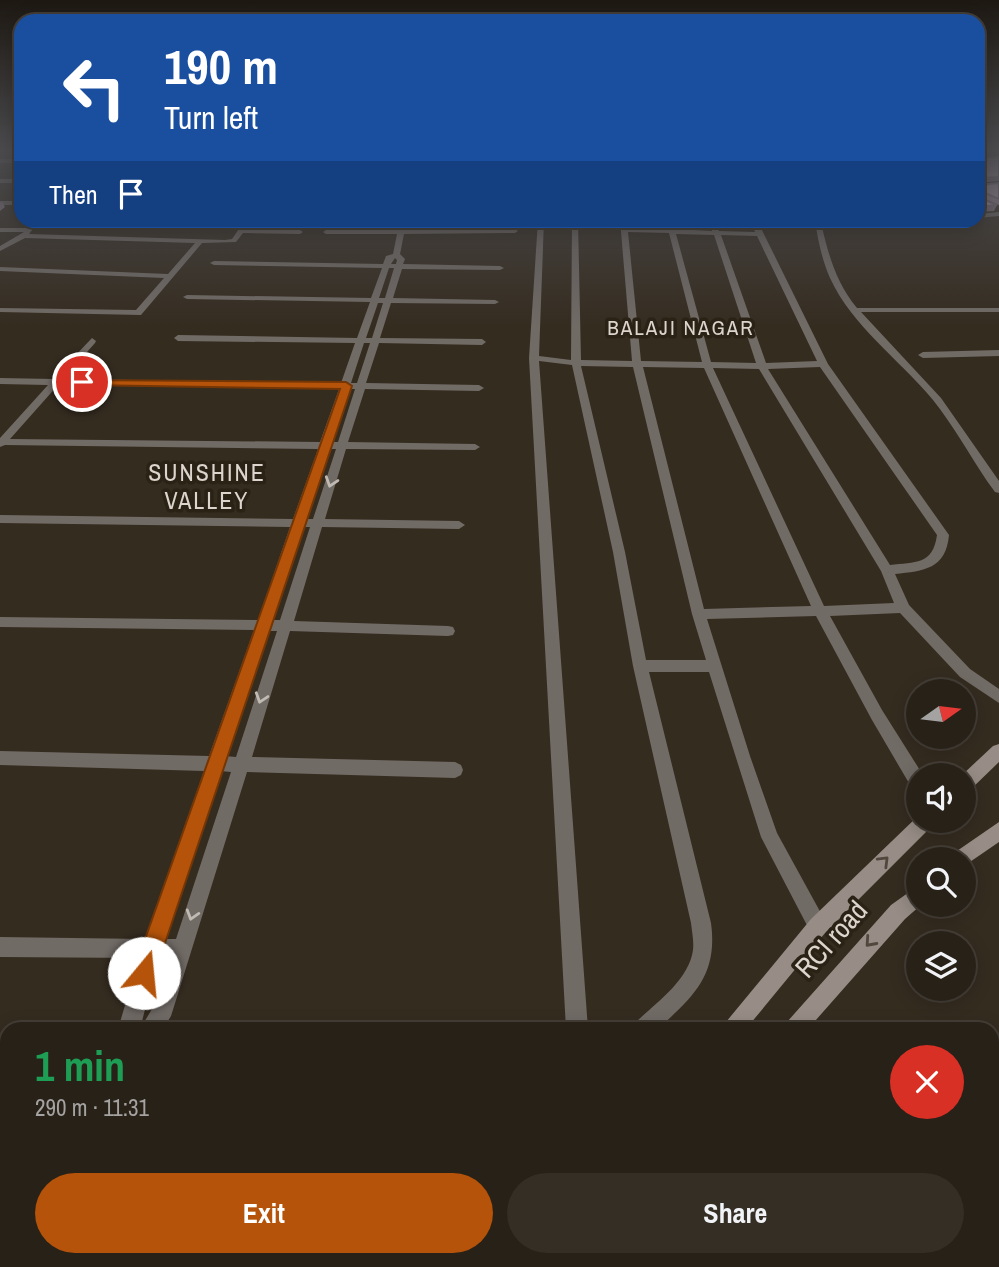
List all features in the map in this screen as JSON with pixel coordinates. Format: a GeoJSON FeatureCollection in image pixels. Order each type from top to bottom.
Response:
{"type":"FeatureCollection","features":[{"type":"Feature","properties":{"kind":"main road"},"geometry":{"type":"LineString","coordinates":[[976,773],[999,751]]}},
{"type":"Feature","properties":{"kind":"main road"},"geometry":{"type":"LineString","coordinates":[[976,848],[999,831]]}},
{"type":"Feature","properties":{"kind":"main road"},"geometry":{"type":"LineString","coordinates":[[739,1022],[818,926],[913,833]]}},
{"type":"Feature","properties":{"kind":"main road","name":"RCI road"},"geometry":{"type":"LineString","coordinates":[[800,1022],[906,905]]}},
{"type":"Feature","properties":{"kind":"street"},"geometry":{"type":"LineString","coordinates":[[24,236],[199,243],[234,241],[245,228]]}},
{"type":"Feature","properties":{"kind":"street"},"geometry":{"type":"LineString","coordinates":[[156,1022],[164,1009],[342,446],[354,386],[394,262],[402,228]]}},
{"type":"Feature","properties":{"kind":"street"},"geometry":{"type":"LineString","coordinates":[[541,228],[534,358],[577,1022]]}},
{"type":"Feature","properties":{"kind":"street"},"geometry":{"type":"LineString","coordinates":[[575,228],[576,363],[619,552],[640,666],[701,923],[704,950],[700,964],[683,989],[650,1022]]}},
{"type":"Feature","properties":{"kind":"street"},"geometry":{"type":"LineString","coordinates":[[623,228],[637,363],[699,614],[770,837],[818,926]]}},
{"type":"Feature","properties":{"kind":"street"},"geometry":{"type":"LineString","coordinates":[[670,228],[707,364],[820,611],[906,763]]}},
{"type":"Feature","properties":{"kind":"street"},"geometry":{"type":"LineString","coordinates":[[682,228],[715,233],[758,234]]}},
{"type":"Feature","properties":{"kind":"street"},"geometry":{"type":"LineString","coordinates":[[714,228],[762,366],[887,570],[903,608],[965,673],[999,697]]}},
{"type":"Feature","properties":{"kind":"street"},"geometry":{"type":"LineString","coordinates":[[756,228],[823,364],[943,535],[943,550],[937,560],[887,570]]}},
{"type":"Feature","properties":{"kind":"street"},"geometry":{"type":"LineString","coordinates":[[820,228],[825,260],[839,292],[938,400],[999,489]]}},
{"type":"Feature","properties":{"kind":"street"},"geometry":{"type":"LineString","coordinates":[[0,230],[31,230]]}},
{"type":"Feature","properties":{"kind":"street"},"geometry":{"type":"LineString","coordinates":[[0,249],[31,230]]}},
{"type":"Feature","properties":{"kind":"street"},"geometry":{"type":"LineString","coordinates":[[243,231],[300,232]]}},
{"type":"Feature","properties":{"kind":"street"},"geometry":{"type":"LineString","coordinates":[[326,232],[515,231]]}},
{"type":"Feature","properties":{"kind":"street"},"geometry":{"type":"LineString","coordinates":[[0,310],[141,312],[199,243]]}},
{"type":"Feature","properties":{"kind":"street"},"geometry":{"type":"LineString","coordinates":[[214,262],[394,262],[499,268]]}},
{"type":"Feature","properties":{"kind":"street"},"geometry":{"type":"LineString","coordinates":[[0,269],[173,276]]}},
{"type":"Feature","properties":{"kind":"street"},"geometry":{"type":"LineString","coordinates":[[187,297],[495,302]]}},
{"type":"Feature","properties":{"kind":"street"},"geometry":{"type":"LineString","coordinates":[[854,310],[999,310]]}},
{"type":"Feature","properties":{"kind":"street"},"geometry":{"type":"LineString","coordinates":[[178,338],[482,342]]}},
{"type":"Feature","properties":{"kind":"street"},"geometry":{"type":"LineString","coordinates":[[1,443],[92,341]]}},
{"type":"Feature","properties":{"kind":"street"},"geometry":{"type":"LineString","coordinates":[[923,355],[999,353]]}},
{"type":"Feature","properties":{"kind":"street"},"geometry":{"type":"LineString","coordinates":[[534,358],[576,363],[762,366],[823,364]]}},
{"type":"Feature","properties":{"kind":"street"},"geometry":{"type":"LineString","coordinates":[[0,381],[479,388]]}},
{"type":"Feature","properties":{"kind":"street"},"geometry":{"type":"LineString","coordinates":[[132,1022],[151,949],[325,446],[354,386]]}},
{"type":"Feature","properties":{"kind":"street"},"geometry":{"type":"LineString","coordinates":[[1,443],[475,447]]}},
{"type":"Feature","properties":{"kind":"street"},"geometry":{"type":"LineString","coordinates":[[0,519],[459,525]]}},
{"type":"Feature","properties":{"kind":"street"},"geometry":{"type":"LineString","coordinates":[[699,614],[903,608]]}},
{"type":"Feature","properties":{"kind":"street"},"geometry":{"type":"LineString","coordinates":[[0,622],[285,625],[448,631]]}},
{"type":"Feature","properties":{"kind":"street"},"geometry":{"type":"LineString","coordinates":[[640,666],[714,666]]}},
{"type":"Feature","properties":{"kind":"street"},"geometry":{"type":"LineString","coordinates":[[0,758],[455,770]]}},
{"type":"Feature","properties":{"kind":"street"},"geometry":{"type":"LineString","coordinates":[[0,947],[182,949]]}},
{"type":"Feature","properties":{"kind":"district","name":"BALAJI NAGAR"},"geometry":{"type":"Point","coordinates":[681,327]}},
{"type":"Feature","properties":{"kind":"district","name":"SUNSHINE VALLEY"},"geometry":{"type":"Point","coordinates":[207,486]}},
{"type":"Feature","properties":{"kind":"route"},"geometry":{"type":"LineString","coordinates":[[82,382],[346,386],[144,973]]}}]}
